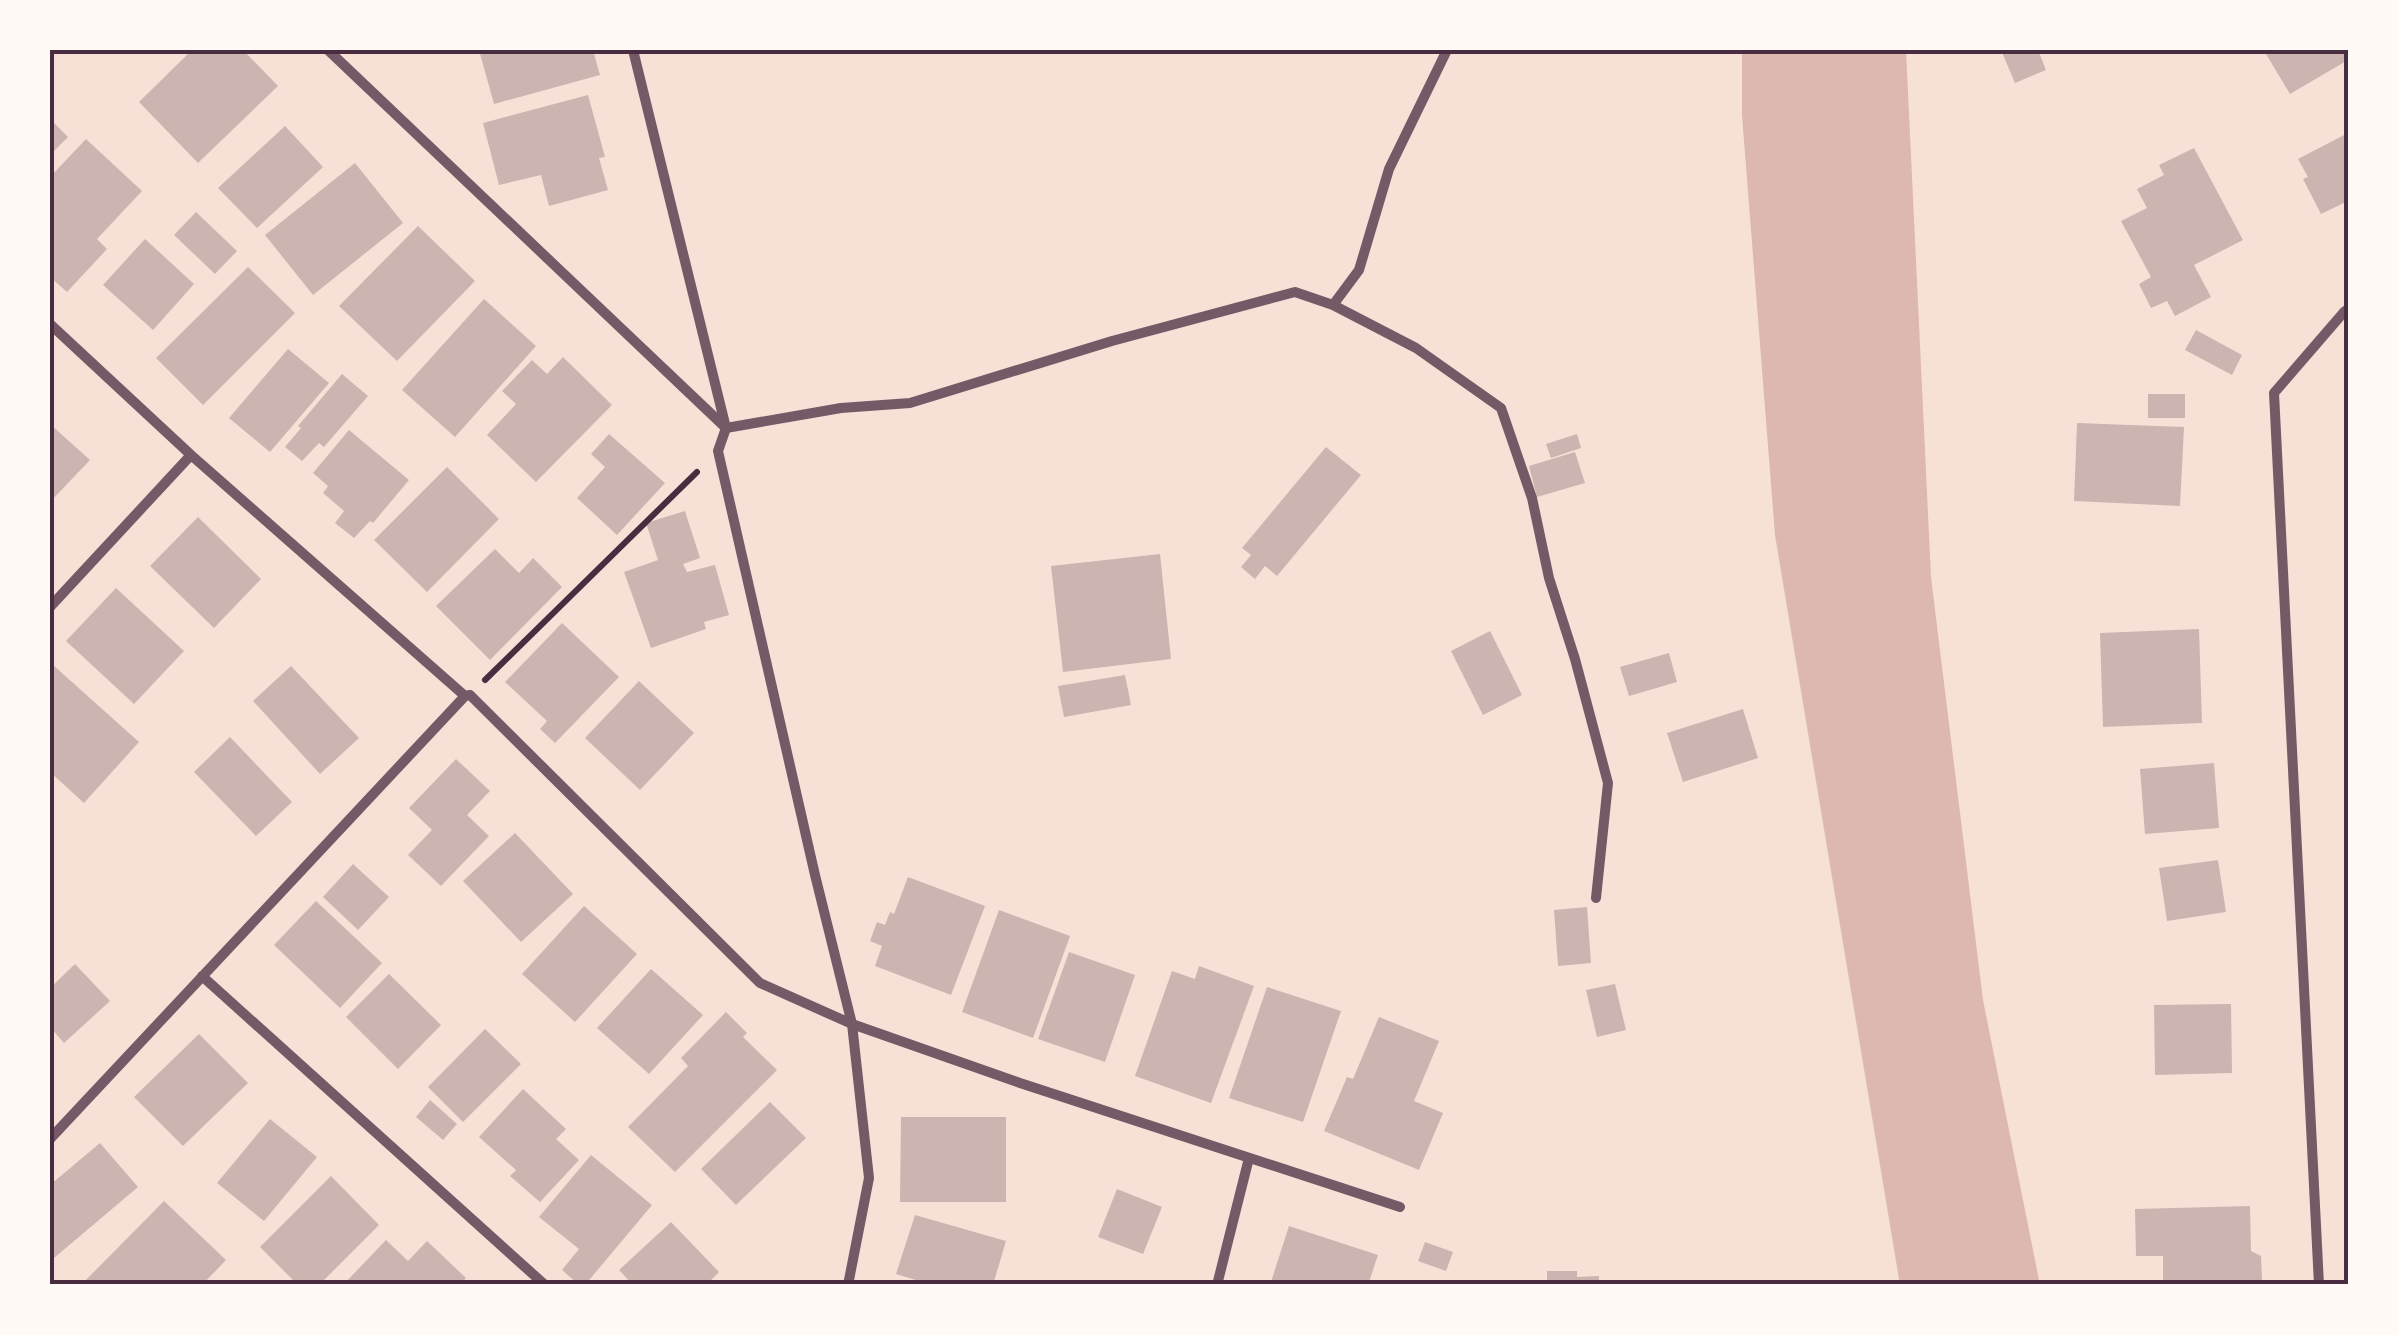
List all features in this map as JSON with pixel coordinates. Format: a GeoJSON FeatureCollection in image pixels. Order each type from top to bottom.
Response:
{"type":"FeatureCollection","features":[{"type":"Feature","properties":{"kind":"street"},"geometry":{"type":"LineString","coordinates":[[328,50],[726,428]]}},
{"type":"Feature","properties":{"kind":"street"},"geometry":{"type":"LineString","coordinates":[[632,50],[726,428],[718,451],[852,1024],[869,1178],[848,1285]]}},
{"type":"Feature","properties":{"kind":"street"},"geometry":{"type":"LineString","coordinates":[[1333,305],[1359,270],[1389,169],[1447,50]]}},
{"type":"Feature","properties":{"kind":"street"},"geometry":{"type":"LineString","coordinates":[[726,428],[841,408],[910,404],[1112,341],[1295,292],[1333,305],[1416,348],[1502,408],[1532,498],[1549,578],[1608,782],[1596,898]]}},
{"type":"Feature","properties":{"kind":"street"},"geometry":{"type":"LineString","coordinates":[[2319,1285],[2274,393],[2348,310]]}},
{"type":"Feature","properties":{"kind":"street"},"geometry":{"type":"LineString","coordinates":[[50,324],[191,455],[467,696],[760,983],[852,1024],[1400,1207]]}},
{"type":"Feature","properties":{"kind":"street"},"geometry":{"type":"LineString","coordinates":[[50,607],[191,455]]}},
{"type":"Feature","properties":{"kind":"street"},"geometry":{"type":"LineString","coordinates":[[50,1139],[467,696]]}},
{"type":"Feature","properties":{"kind":"street"},"geometry":{"type":"LineString","coordinates":[[202,976],[545,1285]]}},
{"type":"Feature","properties":{"kind":"street"},"geometry":{"type":"LineString","coordinates":[[1217,1285],[1249,1158]]}},
{"type":"Feature","properties":{"kind":"path"},"geometry":{"type":"LineString","coordinates":[[467,696],[718,451]]}},
{"type":"Feature","properties":{"kind":"shaded area"},"geometry":{"type":"Polygon","coordinates":[[[1742,50],[1906,50],[1931,577],[1983,1000],[2040,1285],[1900,1285],[1775,535],[1742,115],[1742,50]]]}},
{"type":"Feature","properties":{"kind":"building"},"geometry":{"type":"Polygon","coordinates":[[[192,50],[243,50],[278,86],[198,163],[139,102],[192,50]]]}},
{"type":"Feature","properties":{"kind":"building"},"geometry":{"type":"Polygon","coordinates":[[[479,50],[593,50],[600,75],[494,104],[479,50]]]}},
{"type":"Feature","properties":{"kind":"building"},"geometry":{"type":"Polygon","coordinates":[[[2001,50],[2038,50],[2046,70],[2015,83],[2001,50]]]}},
{"type":"Feature","properties":{"kind":"building"},"geometry":{"type":"Polygon","coordinates":[[[2273,50],[2348,50],[2348,60],[2290,94],[2266,54],[2273,50]]]}},
{"type":"Feature","properties":{"kind":"building"},"geometry":{"type":"Polygon","coordinates":[[[588,95],[605,157],[599,158],[608,190],[549,206],[541,175],[499,185],[483,123],[588,95]]]}},
{"type":"Feature","properties":{"kind":"building"},"geometry":{"type":"Polygon","coordinates":[[[50,119],[68,137],[50,155],[50,119]]]}},
{"type":"Feature","properties":{"kind":"building"},"geometry":{"type":"Polygon","coordinates":[[[285,126],[323,167],[257,228],[218,188],[285,126]]]}},
{"type":"Feature","properties":{"kind":"building"},"geometry":{"type":"Polygon","coordinates":[[[2348,133],[2348,201],[2321,214],[2303,179],[2308,177],[2298,159],[2348,133]]]}},
{"type":"Feature","properties":{"kind":"building"},"geometry":{"type":"Polygon","coordinates":[[[86,139],[142,191],[97,239],[107,249],[67,292],[50,277],[50,177],[86,139]]]}},
{"type":"Feature","properties":{"kind":"building"},"geometry":{"type":"Polygon","coordinates":[[[2194,148],[2243,240],[2194,265],[2211,297],[2175,316],[2167,301],[2151,308],[2139,284],[2151,277],[2121,221],[2147,208],[2137,189],[2164,175],[2159,165],[2194,148]]]}},
{"type":"Feature","properties":{"kind":"building"},"geometry":{"type":"Polygon","coordinates":[[[355,163],[403,223],[313,295],[265,235],[355,163]]]}},
{"type":"Feature","properties":{"kind":"building"},"geometry":{"type":"Polygon","coordinates":[[[196,212],[237,251],[215,274],[174,235],[196,212]]]}},
{"type":"Feature","properties":{"kind":"building"},"geometry":{"type":"Polygon","coordinates":[[[418,226],[475,281],[397,361],[339,306],[418,226]]]}},
{"type":"Feature","properties":{"kind":"building"},"geometry":{"type":"Polygon","coordinates":[[[145,239],[194,284],[153,330],[103,285],[145,239]]]}},
{"type":"Feature","properties":{"kind":"building"},"geometry":{"type":"Polygon","coordinates":[[[248,267],[295,313],[203,405],[156,358],[248,267]]]}},
{"type":"Feature","properties":{"kind":"building"},"geometry":{"type":"Polygon","coordinates":[[[484,299],[536,346],[455,437],[402,390],[484,299]]]}},
{"type":"Feature","properties":{"kind":"building"},"geometry":{"type":"Polygon","coordinates":[[[2196,330],[2242,355],[2232,375],[2185,350],[2196,330]]]}},
{"type":"Feature","properties":{"kind":"building"},"geometry":{"type":"Polygon","coordinates":[[[288,349],[329,383],[270,452],[229,418],[288,349]]]}},
{"type":"Feature","properties":{"kind":"building"},"geometry":{"type":"Polygon","coordinates":[[[563,357],[612,405],[536,482],[487,435],[516,404],[502,391],[532,360],[547,374],[563,357]]]}},
{"type":"Feature","properties":{"kind":"building"},"geometry":{"type":"Polygon","coordinates":[[[342,374],[368,396],[324,447],[319,443],[302,461],[285,447],[342,374]]]}},
{"type":"Feature","properties":{"kind":"building"},"geometry":{"type":"Polygon","coordinates":[[[2148,394],[2185,394],[2185,418],[2148,418],[2148,394]]]}},
{"type":"Feature","properties":{"kind":"building"},"geometry":{"type":"Polygon","coordinates":[[[2077,423],[2184,427],[2180,506],[2074,501],[2077,423]]]}},
{"type":"Feature","properties":{"kind":"building"},"geometry":{"type":"Polygon","coordinates":[[[50,424],[90,460],[50,502],[50,424]]]}},
{"type":"Feature","properties":{"kind":"building"},"geometry":{"type":"Polygon","coordinates":[[[349,430],[409,480],[373,523],[370,521],[354,538],[335,523],[344,511],[323,493],[328,486],[313,473],[349,430]]]}},
{"type":"Feature","properties":{"kind":"building"},"geometry":{"type":"Polygon","coordinates":[[[609,434],[665,483],[617,535],[577,498],[605,467],[591,454],[609,434]]]}},
{"type":"Feature","properties":{"kind":"building"},"geometry":{"type":"Polygon","coordinates":[[[1577,434],[1581,448],[1551,458],[1546,444],[1577,434]]]}},
{"type":"Feature","properties":{"kind":"building"},"geometry":{"type":"Polygon","coordinates":[[[1326,447],[1361,475],[1277,576],[1265,566],[1255,579],[1241,567],[1251,555],[1242,548],[1326,447]]]}},
{"type":"Feature","properties":{"kind":"building"},"geometry":{"type":"Polygon","coordinates":[[[1575,452],[1585,483],[1537,497],[1529,466],[1575,452]]]}},
{"type":"Feature","properties":{"kind":"building"},"geometry":{"type":"Polygon","coordinates":[[[447,467],[499,519],[427,592],[374,540],[447,467]]]}},
{"type":"Feature","properties":{"kind":"building"},"geometry":{"type":"Polygon","coordinates":[[[685,511],[700,558],[683,564],[687,572],[715,565],[729,615],[704,622],[706,629],[651,648],[624,572],[658,560],[646,523],[685,511]]]}},
{"type":"Feature","properties":{"kind":"building"},"geometry":{"type":"Polygon","coordinates":[[[198,517],[261,579],[214,628],[150,566],[198,517]]]}},
{"type":"Feature","properties":{"kind":"building"},"geometry":{"type":"Polygon","coordinates":[[[495,549],[519,573],[533,558],[562,587],[490,660],[436,606],[495,549]]]}},
{"type":"Feature","properties":{"kind":"building"},"geometry":{"type":"Polygon","coordinates":[[[1160,554],[1171,659],[1063,672],[1051,566],[1160,554]]]}},
{"type":"Feature","properties":{"kind":"building"},"geometry":{"type":"Polygon","coordinates":[[[116,588],[184,651],[134,704],[66,641],[116,588]]]}},
{"type":"Feature","properties":{"kind":"building"},"geometry":{"type":"Polygon","coordinates":[[[562,623],[619,677],[555,743],[540,729],[547,721],[505,682],[562,623]]]}},
{"type":"Feature","properties":{"kind":"building"},"geometry":{"type":"Polygon","coordinates":[[[2199,629],[2202,723],[2103,727],[2100,633],[2199,629]]]}},
{"type":"Feature","properties":{"kind":"building"},"geometry":{"type":"Polygon","coordinates":[[[1490,631],[1522,695],[1483,715],[1451,651],[1490,631]]]}},
{"type":"Feature","properties":{"kind":"building"},"geometry":{"type":"Polygon","coordinates":[[[1669,653],[1677,682],[1629,696],[1620,667],[1669,653]]]}},
{"type":"Feature","properties":{"kind":"building"},"geometry":{"type":"Polygon","coordinates":[[[53,665],[139,742],[84,803],[50,772],[53,665]]]}},
{"type":"Feature","properties":{"kind":"building"},"geometry":{"type":"Polygon","coordinates":[[[291,666],[359,738],[320,774],[253,701],[291,666]]]}},
{"type":"Feature","properties":{"kind":"building"},"geometry":{"type":"Polygon","coordinates":[[[1125,675],[1131,705],[1064,717],[1058,686],[1125,675]]]}},
{"type":"Feature","properties":{"kind":"building"},"geometry":{"type":"Polygon","coordinates":[[[639,681],[694,733],[640,790],[585,738],[639,681]]]}},
{"type":"Feature","properties":{"kind":"building"},"geometry":{"type":"Polygon","coordinates":[[[1743,709],[1758,758],[1683,782],[1667,733],[1743,709]]]}},
{"type":"Feature","properties":{"kind":"building"},"geometry":{"type":"Polygon","coordinates":[[[230,737],[292,802],[256,836],[194,772],[230,737]]]}},
{"type":"Feature","properties":{"kind":"building"},"geometry":{"type":"Polygon","coordinates":[[[456,759],[490,791],[467,815],[489,836],[441,886],[408,855],[432,830],[409,808],[456,759]]]}},
{"type":"Feature","properties":{"kind":"building"},"geometry":{"type":"Polygon","coordinates":[[[2214,763],[2219,828],[2145,834],[2140,769],[2214,763]]]}},
{"type":"Feature","properties":{"kind":"building"},"geometry":{"type":"Polygon","coordinates":[[[515,833],[573,894],[521,942],[463,881],[515,833]]]}},
{"type":"Feature","properties":{"kind":"building"},"geometry":{"type":"Polygon","coordinates":[[[2218,860],[2226,912],[2167,921],[2159,868],[2218,860]]]}},
{"type":"Feature","properties":{"kind":"building"},"geometry":{"type":"Polygon","coordinates":[[[353,864],[389,897],[358,930],[323,897],[353,864]]]}},
{"type":"Feature","properties":{"kind":"building"},"geometry":{"type":"Polygon","coordinates":[[[908,877],[985,906],[951,995],[875,966],[882,946],[870,941],[877,922],[885,925],[890,912],[894,914],[908,877]]]}},
{"type":"Feature","properties":{"kind":"building"},"geometry":{"type":"Polygon","coordinates":[[[316,901],[382,963],[340,1008],[274,945],[316,901]]]}},
{"type":"Feature","properties":{"kind":"building"},"geometry":{"type":"Polygon","coordinates":[[[584,906],[637,954],[575,1022],[522,974],[584,906]]]}},
{"type":"Feature","properties":{"kind":"building"},"geometry":{"type":"Polygon","coordinates":[[[1587,907],[1591,963],[1558,966],[1554,910],[1587,907]]]}},
{"type":"Feature","properties":{"kind":"building"},"geometry":{"type":"Polygon","coordinates":[[[999,910],[1070,936],[1033,1038],[962,1012],[999,910]]]}},
{"type":"Feature","properties":{"kind":"building"},"geometry":{"type":"Polygon","coordinates":[[[1069,952],[1135,975],[1105,1062],[1038,1039],[1069,952]]]}},
{"type":"Feature","properties":{"kind":"building"},"geometry":{"type":"Polygon","coordinates":[[[75,964],[110,1001],[64,1043],[50,1027],[50,988],[75,964]]]}},
{"type":"Feature","properties":{"kind":"building"},"geometry":{"type":"Polygon","coordinates":[[[1199,966],[1254,986],[1211,1103],[1135,1076],[1172,971],[1195,979],[1199,966]]]}},
{"type":"Feature","properties":{"kind":"building"},"geometry":{"type":"Polygon","coordinates":[[[651,969],[703,1015],[649,1074],[597,1028],[651,969]]]}},
{"type":"Feature","properties":{"kind":"building"},"geometry":{"type":"Polygon","coordinates":[[[389,974],[441,1025],[398,1069],[346,1017],[389,974]]]}},
{"type":"Feature","properties":{"kind":"building"},"geometry":{"type":"Polygon","coordinates":[[[1615,984],[1626,1030],[1597,1037],[1586,990],[1615,984]]]}},
{"type":"Feature","properties":{"kind":"building"},"geometry":{"type":"Polygon","coordinates":[[[1267,987],[1341,1011],[1303,1122],[1229,1098],[1267,987]]]}},
{"type":"Feature","properties":{"kind":"building"},"geometry":{"type":"Polygon","coordinates":[[[2231,1004],[2232,1073],[2155,1075],[2154,1005],[2231,1004]]]}},
{"type":"Feature","properties":{"kind":"building"},"geometry":{"type":"Polygon","coordinates":[[[726,1012],[747,1033],[743,1037],[777,1070],[675,1172],[628,1127],[688,1066],[681,1058],[726,1012]]]}},
{"type":"Feature","properties":{"kind":"building"},"geometry":{"type":"Polygon","coordinates":[[[1379,1017],[1439,1041],[1414,1101],[1443,1113],[1419,1170],[1324,1131],[1347,1077],[1353,1079],[1379,1017]]]}},
{"type":"Feature","properties":{"kind":"building"},"geometry":{"type":"Polygon","coordinates":[[[485,1029],[521,1064],[463,1122],[428,1087],[485,1029]]]}},
{"type":"Feature","properties":{"kind":"building"},"geometry":{"type":"Polygon","coordinates":[[[199,1034],[248,1083],[183,1146],[134,1097],[199,1034]]]}},
{"type":"Feature","properties":{"kind":"building"},"geometry":{"type":"Polygon","coordinates":[[[523,1089],[566,1129],[556,1139],[579,1160],[540,1202],[510,1176],[516,1170],[479,1137],[523,1089]]]}},
{"type":"Feature","properties":{"kind":"building"},"geometry":{"type":"Polygon","coordinates":[[[430,1100],[457,1124],[443,1140],[416,1117],[430,1100]]]}},
{"type":"Feature","properties":{"kind":"building"},"geometry":{"type":"Polygon","coordinates":[[[770,1102],[806,1138],[736,1205],[701,1169],[770,1102]]]}},
{"type":"Feature","properties":{"kind":"building"},"geometry":{"type":"Polygon","coordinates":[[[901,1117],[1006,1117],[1006,1202],[900,1202],[901,1117]]]}},
{"type":"Feature","properties":{"kind":"building"},"geometry":{"type":"Polygon","coordinates":[[[270,1119],[317,1157],[264,1221],[217,1183],[270,1119]]]}},
{"type":"Feature","properties":{"kind":"building"},"geometry":{"type":"Polygon","coordinates":[[[100,1143],[138,1187],[54,1258],[50,1254],[50,1185],[100,1143]]]}},
{"type":"Feature","properties":{"kind":"building"},"geometry":{"type":"Polygon","coordinates":[[[591,1155],[652,1205],[585,1285],[579,1285],[562,1270],[579,1249],[539,1217],[591,1155]]]}},
{"type":"Feature","properties":{"kind":"building"},"geometry":{"type":"Polygon","coordinates":[[[331,1176],[379,1225],[319,1285],[298,1285],[260,1247],[331,1176]]]}},
{"type":"Feature","properties":{"kind":"building"},"geometry":{"type":"Polygon","coordinates":[[[1117,1189],[1162,1207],[1143,1254],[1098,1237],[1117,1189]]]}},
{"type":"Feature","properties":{"kind":"building"},"geometry":{"type":"Polygon","coordinates":[[[164,1201],[226,1260],[202,1285],[81,1285],[164,1201]]]}},
{"type":"Feature","properties":{"kind":"building"},"geometry":{"type":"Polygon","coordinates":[[[2250,1206],[2251,1251],[2261,1256],[2262,1280],[2283,1280],[2283,1285],[2163,1285],[2163,1256],[2136,1256],[2135,1209],[2250,1206]]]}},
{"type":"Feature","properties":{"kind":"building"},"geometry":{"type":"Polygon","coordinates":[[[915,1215],[1006,1241],[993,1285],[932,1285],[896,1274],[915,1215]]]}},
{"type":"Feature","properties":{"kind":"building"},"geometry":{"type":"Polygon","coordinates":[[[671,1222],[719,1272],[706,1285],[633,1285],[619,1270],[671,1222]]]}},
{"type":"Feature","properties":{"kind":"building"},"geometry":{"type":"Polygon","coordinates":[[[1289,1226],[1378,1255],[1368,1285],[1270,1285],[1289,1226]]]}},
{"type":"Feature","properties":{"kind":"building"},"geometry":{"type":"Polygon","coordinates":[[[386,1240],[408,1261],[427,1241],[466,1278],[459,1285],[343,1285],[386,1240]]]}},
{"type":"Feature","properties":{"kind":"building"},"geometry":{"type":"Polygon","coordinates":[[[1425,1242],[1453,1252],[1446,1271],[1418,1261],[1425,1242]]]}},
{"type":"Feature","properties":{"kind":"building"},"geometry":{"type":"Polygon","coordinates":[[[1547,1271],[1577,1271],[1577,1277],[1599,1276],[1599,1285],[1547,1285],[1547,1271]]]}}]}
